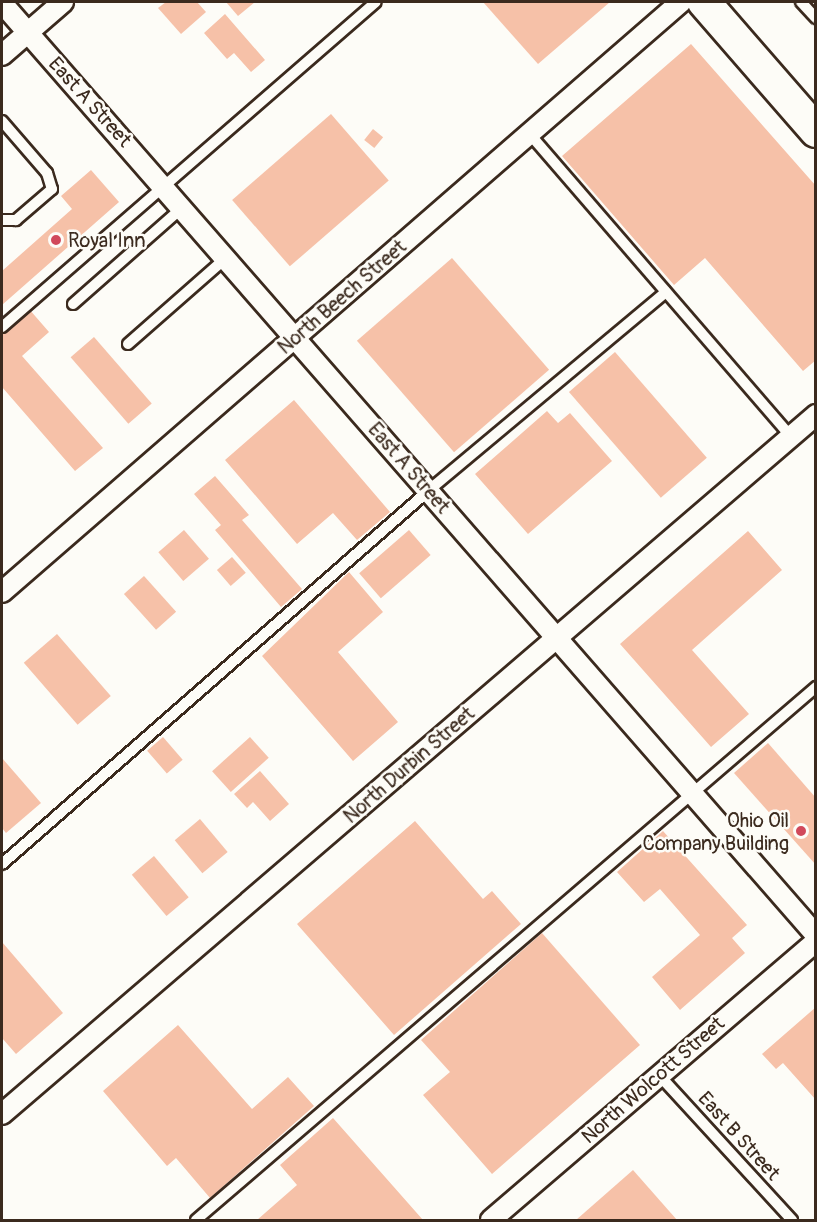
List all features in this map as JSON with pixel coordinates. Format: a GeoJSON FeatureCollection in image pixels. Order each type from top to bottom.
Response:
{"type":"FeatureCollection","features":[{"type":"Feature","properties":{"kind":"main road"},"geometry":{"type":"LineString","coordinates":[[704,2],[816,130]]}},
{"type":"Feature","properties":{"kind":"street"},"geometry":{"type":"LineString","coordinates":[[2,55],[63,2]]}},
{"type":"Feature","properties":{"kind":"street","name":"North Beech Street"},"geometry":{"type":"LineString","coordinates":[[2,592],[297,337],[528,132],[681,2]]}},
{"type":"Feature","properties":{"kind":"street","name":"East A Street"},"geometry":{"type":"LineString","coordinates":[[2,3],[165,185],[428,491],[816,935]]}},
{"type":"Feature","properties":{"kind":"street","name":"North Durbin Street"},"geometry":{"type":"LineString","coordinates":[[2,1114],[816,415]]}},
{"type":"Feature","properties":{"kind":"street","name":"North Wolcott Street"},"geometry":{"type":"LineString","coordinates":[[491,1221],[816,941]]}},
{"type":"Feature","properties":{"kind":"lane"},"geometry":{"type":"LineString","coordinates":[[2,327],[376,2]]}},
{"type":"Feature","properties":{"kind":"lane"},"geometry":{"type":"LineString","coordinates":[[801,2],[816,18]]}},
{"type":"Feature","properties":{"kind":"lane"},"geometry":{"type":"LineString","coordinates":[[2,121],[47,173],[52,189],[16,220],[2,220]]}},
{"type":"Feature","properties":{"kind":"lane"},"geometry":{"type":"LineString","coordinates":[[528,132],[791,437]]}},
{"type":"Feature","properties":{"kind":"lane"},"geometry":{"type":"LineString","coordinates":[[73,304],[184,207]]}},
{"type":"Feature","properties":{"kind":"lane"},"geometry":{"type":"LineString","coordinates":[[128,344],[227,257]]}},
{"type":"Feature","properties":{"kind":"lane"},"geometry":{"type":"LineString","coordinates":[[2,864],[428,491],[666,292]]}},
{"type":"Feature","properties":{"kind":"lane"},"geometry":{"type":"LineString","coordinates":[[196,1221],[816,687]]}},
{"type":"Feature","properties":{"kind":"lane","name":"East B Street"},"geometry":{"type":"LineString","coordinates":[[659,1075],[792,1221]]}},
{"type":"Feature","properties":{"kind":"building"},"geometry":{"type":"Polygon","coordinates":[[[166,2],[197,2],[206,12],[181,34],[158,8],[166,2]]]}},
{"type":"Feature","properties":{"kind":"building"},"geometry":{"type":"Polygon","coordinates":[[[226,2],[255,2],[238,16],[226,2]]]}},
{"type":"Feature","properties":{"kind":"building"},"geometry":{"type":"Polygon","coordinates":[[[483,2],[610,2],[538,64],[483,2]]]}},
{"type":"Feature","properties":{"kind":"building"},"geometry":{"type":"Polygon","coordinates":[[[225,14],[265,60],[251,72],[234,53],[227,59],[204,33],[225,14]]]}},
{"type":"Feature","properties":{"kind":"building"},"geometry":{"type":"Polygon","coordinates":[[[691,44],[816,186],[816,360],[803,371],[705,258],[674,285],[562,156],[691,44]]]}},
{"type":"Feature","properties":{"kind":"building"},"geometry":{"type":"Polygon","coordinates":[[[331,114],[389,180],[290,266],[232,200],[331,114]]]}},
{"type":"Feature","properties":{"kind":"building"},"geometry":{"type":"Polygon","coordinates":[[[373,129],[383,137],[374,148],[364,140],[373,129]]]}},
{"type":"Feature","properties":{"kind":"building","name":"Royal Inn"},"geometry":{"type":"Polygon","coordinates":[[[91,170],[119,202],[2,305],[2,271],[72,209],[61,196],[91,170]]]}},
{"type":"Feature","properties":{"kind":"building"},"geometry":{"type":"Polygon","coordinates":[[[452,258],[549,370],[454,452],[357,341],[452,258]]]}},
{"type":"Feature","properties":{"kind":"building"},"geometry":{"type":"Polygon","coordinates":[[[29,309],[49,332],[22,356],[103,448],[75,471],[2,387],[2,332],[29,309]]]}},
{"type":"Feature","properties":{"kind":"building"},"geometry":{"type":"Polygon","coordinates":[[[94,337],[152,403],[128,424],[71,357],[94,337]]]}},
{"type":"Feature","properties":{"kind":"building"},"geometry":{"type":"Polygon","coordinates":[[[615,352],[707,458],[661,498],[569,392],[615,352]]]}},
{"type":"Feature","properties":{"kind":"building"},"geometry":{"type":"Polygon","coordinates":[[[294,400],[390,512],[357,540],[333,513],[297,544],[225,460],[294,400]]]}},
{"type":"Feature","properties":{"kind":"building"},"geometry":{"type":"Polygon","coordinates":[[[547,411],[558,423],[570,413],[612,461],[528,534],[475,474],[547,411]]]}},
{"type":"Feature","properties":{"kind":"building"},"geometry":{"type":"Polygon","coordinates":[[[215,476],[249,515],[242,520],[302,589],[281,607],[215,530],[221,525],[194,494],[215,476]]]}},
{"type":"Feature","properties":{"kind":"building"},"geometry":{"type":"Polygon","coordinates":[[[184,530],[209,559],[183,581],[158,552],[184,530]]]}},
{"type":"Feature","properties":{"kind":"building"},"geometry":{"type":"Polygon","coordinates":[[[409,530],[431,555],[381,598],[359,573],[409,530]]]}},
{"type":"Feature","properties":{"kind":"building"},"geometry":{"type":"Polygon","coordinates":[[[748,531],[782,570],[692,650],[749,714],[711,747],[620,644],[748,531]]]}},
{"type":"Feature","properties":{"kind":"building"},"geometry":{"type":"Polygon","coordinates":[[[232,557],[246,573],[231,586],[217,570],[232,557]]]}},
{"type":"Feature","properties":{"kind":"building"},"geometry":{"type":"Polygon","coordinates":[[[349,572],[383,612],[338,652],[398,722],[353,761],[262,656],[349,572]]]}},
{"type":"Feature","properties":{"kind":"building"},"geometry":{"type":"Polygon","coordinates":[[[144,576],[176,612],[156,630],[124,594],[144,576]]]}},
{"type":"Feature","properties":{"kind":"building"},"geometry":{"type":"Polygon","coordinates":[[[57,634],[111,696],[78,725],[24,663],[57,634]]]}},
{"type":"Feature","properties":{"kind":"building"},"geometry":{"type":"Polygon","coordinates":[[[163,737],[183,760],[167,773],[147,751],[163,737]]]}},
{"type":"Feature","properties":{"kind":"building"},"geometry":{"type":"Polygon","coordinates":[[[250,737],[269,758],[231,792],[212,771],[250,737]]]}},
{"type":"Feature","properties":{"kind":"building","name":"Ohio Oil Company Building"},"geometry":{"type":"Polygon","coordinates":[[[768,743],[816,798],[816,865],[734,773],[768,743]]]}},
{"type":"Feature","properties":{"kind":"building"},"geometry":{"type":"Polygon","coordinates":[[[2,758],[41,803],[6,833],[2,828],[2,758]]]}},
{"type":"Feature","properties":{"kind":"building"},"geometry":{"type":"Polygon","coordinates":[[[260,771],[289,804],[270,821],[253,802],[247,808],[234,794],[260,771]]]}},
{"type":"Feature","properties":{"kind":"building"},"geometry":{"type":"Polygon","coordinates":[[[200,819],[228,852],[202,873],[175,840],[200,819]]]}},
{"type":"Feature","properties":{"kind":"building"},"geometry":{"type":"Polygon","coordinates":[[[415,821],[483,899],[492,891],[521,924],[394,1035],[297,924],[415,821]]]}},
{"type":"Feature","properties":{"kind":"building"},"geometry":{"type":"Polygon","coordinates":[[[663,831],[747,925],[732,938],[745,953],[680,1010],[652,977],[700,935],[660,889],[644,902],[617,872],[663,831]]]}},
{"type":"Feature","properties":{"kind":"building"},"geometry":{"type":"Polygon","coordinates":[[[154,856],[189,897],[166,916],[132,875],[154,856]]]}},
{"type":"Feature","properties":{"kind":"building"},"geometry":{"type":"Polygon","coordinates":[[[542,933],[640,1045],[492,1174],[423,1095],[450,1072],[421,1040],[542,933]]]}},
{"type":"Feature","properties":{"kind":"building"},"geometry":{"type":"Polygon","coordinates":[[[2,942],[63,1013],[16,1054],[2,1038],[2,942]]]}},
{"type":"Feature","properties":{"kind":"building"},"geometry":{"type":"Polygon","coordinates":[[[816,1007],[816,1100],[783,1063],[776,1069],[762,1054],[816,1007]]]}},
{"type":"Feature","properties":{"kind":"building"},"geometry":{"type":"Polygon","coordinates":[[[178,1025],[252,1109],[288,1077],[314,1106],[210,1198],[176,1158],[167,1166],[103,1091],[178,1025]]]}},
{"type":"Feature","properties":{"kind":"building"},"geometry":{"type":"Polygon","coordinates":[[[333,1118],[423,1220],[257,1220],[297,1185],[280,1165],[333,1118]]]}},
{"type":"Feature","properties":{"kind":"building"},"geometry":{"type":"Polygon","coordinates":[[[633,1170],[677,1220],[576,1220],[633,1170]]]}},
{"type":"Feature","properties":{"kind":"place","name":"Royal Inn"},"geometry":{"type":"Point","coordinates":[56,240]}},
{"type":"Feature","properties":{"kind":"place","name":"Ohio Oil Company Building"},"geometry":{"type":"Point","coordinates":[801,831]}}]}
